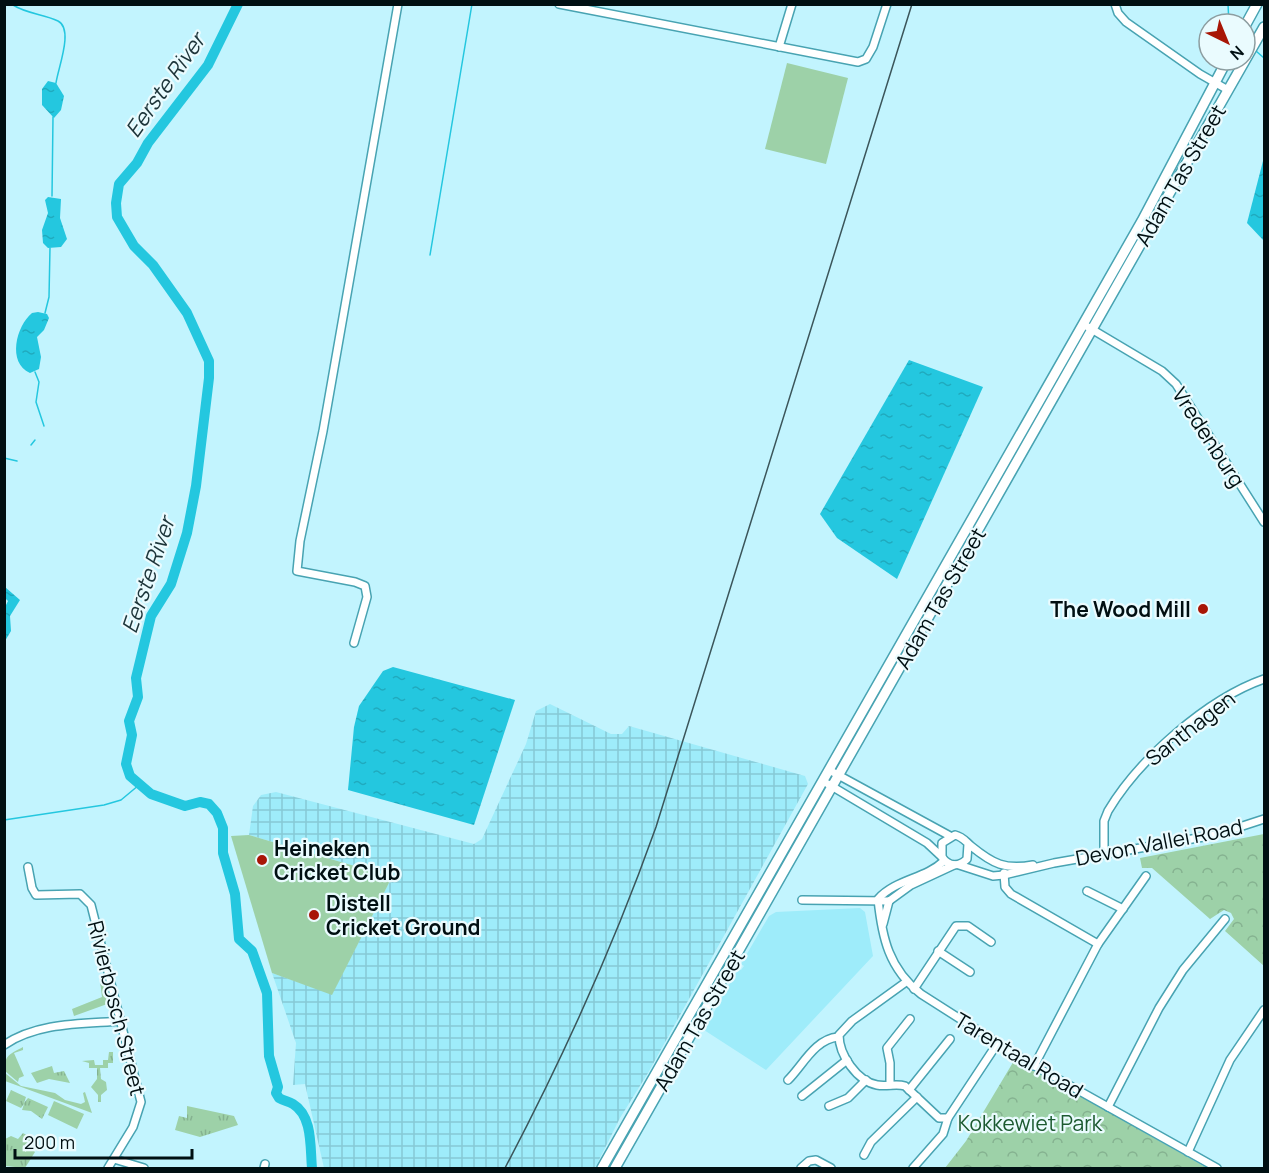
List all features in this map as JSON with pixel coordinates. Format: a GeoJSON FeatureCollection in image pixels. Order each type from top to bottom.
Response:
{"type":"FeatureCollection","features":[{"type":"Feature","properties":{"kind":"main road","name":"Adam Tas Street"},"geometry":{"type":"LineString","coordinates":[[615,1168],[1264,27]]}},
{"type":"Feature","properties":{"kind":"main road","name":"Adam Tas Street"},"geometry":{"type":"LineString","coordinates":[[604,1168],[1187,140],[1221,72]]}},
{"type":"Feature","properties":{"kind":"street"},"geometry":{"type":"LineString","coordinates":[[354,643],[367,597],[364,586],[355,582],[297,571],[300,541],[323,431],[399,4]]}},
{"type":"Feature","properties":{"kind":"street"},"geometry":{"type":"LineString","coordinates":[[559,4],[858,62],[865,60],[873,47],[887,4]]}},
{"type":"Feature","properties":{"kind":"street"},"geometry":{"type":"LineString","coordinates":[[779,47],[792,4]]}},
{"type":"Feature","properties":{"kind":"street"},"geometry":{"type":"LineString","coordinates":[[1115,4],[1118,13],[1126,22],[1228,90]]}},
{"type":"Feature","properties":{"kind":"street","name":"Vredenburg"},"geometry":{"type":"LineString","coordinates":[[1083,324],[1162,371],[1176,384],[1264,522]]}},
{"type":"Feature","properties":{"kind":"street","name":"Santhagen"},"geometry":{"type":"LineString","coordinates":[[1104,854],[1104,821],[1108,811],[1148,757],[1233,692],[1264,680]]}},
{"type":"Feature","properties":{"kind":"street"},"geometry":{"type":"LineString","coordinates":[[829,770],[950,836],[961,837],[1005,872],[1009,893],[1098,944]]}},
{"type":"Feature","properties":{"kind":"street"},"geometry":{"type":"LineString","coordinates":[[822,782],[927,843],[943,859],[957,865]]}},
{"type":"Feature","properties":{"kind":"street","name":"Devon Vallei Road"},"geometry":{"type":"LineString","coordinates":[[957,865],[993,876],[1215,835],[1264,819]]}},
{"type":"Feature","properties":{"kind":"street"},"geometry":{"type":"LineString","coordinates":[[943,859],[942,843],[950,836]]}},
{"type":"Feature","properties":{"kind":"street"},"geometry":{"type":"LineString","coordinates":[[881,930],[890,900],[911,885],[967,859],[968,844]]}},
{"type":"Feature","properties":{"kind":"street"},"geometry":{"type":"LineString","coordinates":[[878,899],[895,885],[927,873],[943,859]]}},
{"type":"Feature","properties":{"kind":"street","name":"Rivierbosch Street"},"geometry":{"type":"LineString","coordinates":[[28,867],[32,888],[36,895],[80,894],[91,903],[141,1097],[140,1111],[133,1127],[108,1168]]}},
{"type":"Feature","properties":{"kind":"street"},"geometry":{"type":"LineString","coordinates":[[1035,1066],[1098,944],[1146,876]]}},
{"type":"Feature","properties":{"kind":"street"},"geometry":{"type":"LineString","coordinates":[[1087,891],[1123,909]]}},
{"type":"Feature","properties":{"kind":"street","name":"Tarentaal Road"},"geometry":{"type":"LineString","coordinates":[[878,899],[881,930],[891,960],[906,982],[914,989],[997,1044],[1217,1168]]}},
{"type":"Feature","properties":{"kind":"street"},"geometry":{"type":"LineString","coordinates":[[802,900],[890,900]]}},
{"type":"Feature","properties":{"kind":"street"},"geometry":{"type":"LineString","coordinates":[[1108,1107],[1158,1008],[1183,970],[1225,919]]}},
{"type":"Feature","properties":{"kind":"street"},"geometry":{"type":"LineString","coordinates":[[914,989],[950,931],[956,926],[963,925],[991,942]]}},
{"type":"Feature","properties":{"kind":"street"},"geometry":{"type":"LineString","coordinates":[[938,951],[970,972]]}},
{"type":"Feature","properties":{"kind":"street"},"geometry":{"type":"LineString","coordinates":[[788,1080],[818,1045],[830,1038],[838,1037],[852,1021],[906,982]]}},
{"type":"Feature","properties":{"kind":"street"},"geometry":{"type":"LineString","coordinates":[[1188,1152],[1230,1060],[1264,1010]]}},
{"type":"Feature","properties":{"kind":"street"},"geometry":{"type":"LineString","coordinates":[[890,1085],[890,1061],[887,1048],[910,1019]]}},
{"type":"Feature","properties":{"kind":"street"},"geometry":{"type":"LineString","coordinates":[[4,1045],[18,1037],[64,1024],[122,1021]]}},
{"type":"Feature","properties":{"kind":"street"},"geometry":{"type":"LineString","coordinates":[[838,1037],[847,1060],[866,1080],[878,1085],[903,1085],[939,1118],[948,1118]]}},
{"type":"Feature","properties":{"kind":"street"},"geometry":{"type":"LineString","coordinates":[[909,1090],[950,1039]]}},
{"type":"Feature","properties":{"kind":"street"},"geometry":{"type":"LineString","coordinates":[[913,1168],[943,1134],[948,1118],[997,1044]]}},
{"type":"Feature","properties":{"kind":"street"},"geometry":{"type":"LineString","coordinates":[[802,1096],[847,1060]]}},
{"type":"Feature","properties":{"kind":"street"},"geometry":{"type":"LineString","coordinates":[[829,1106],[848,1098],[866,1080]]}},
{"type":"Feature","properties":{"kind":"street"},"geometry":{"type":"LineString","coordinates":[[864,1155],[871,1142],[917,1097]]}},
{"type":"Feature","properties":{"kind":"street"},"geometry":{"type":"LineString","coordinates":[[114,1159],[144,1168]]}},
{"type":"Feature","properties":{"kind":"street"},"geometry":{"type":"LineString","coordinates":[[801,1168],[809,1161],[816,1160],[831,1168]]}},
{"type":"Feature","properties":{"kind":"shaded area"},"geometry":{"type":"Polygon","coordinates":[[[550,704],[611,734],[622,734],[629,726],[805,776],[808,784],[648,1073],[620,1118],[595,1168],[324,1168],[305,1084],[293,1085],[296,1043],[272,973],[332,994],[392,877],[249,835],[253,806],[261,795],[276,792],[474,844],[482,839],[526,744],[536,711],[550,704]]]}},
{"type":"Feature","properties":{"kind":"shaded area"},"geometry":{"type":"Polygon","coordinates":[[[860,908],[865,912],[873,956],[766,1070],[704,1030],[738,969],[741,970],[744,966],[741,964],[769,916],[776,912],[860,908]]]}},
{"type":"Feature","properties":{"kind":"green space"},"geometry":{"type":"Polygon","coordinates":[[[787,63],[848,78],[826,164],[765,149],[787,63]]]}},
{"type":"Feature","properties":{"kind":"green space"},"geometry":{"type":"Polygon","coordinates":[[[1264,834],[1264,966],[1225,931],[1234,919],[1231,913],[1224,910],[1210,919],[1152,868],[1142,868],[1140,858],[1264,834]]]}},
{"type":"Feature","properties":{"kind":"green space","name":"Distell Cricket Ground"},"geometry":{"type":"Polygon","coordinates":[[[249,835],[392,877],[332,995],[272,973],[231,836],[249,835]]]}},
{"type":"Feature","properties":{"kind":"green space"},"geometry":{"type":"Polygon","coordinates":[[[104,979],[110,1003],[74,1016],[72,1009],[102,997],[100,981],[104,979]]]}},
{"type":"Feature","properties":{"kind":"green space"},"geometry":{"type":"Polygon","coordinates":[[[23,1047],[23,1050],[14,1053],[24,1076],[19,1078],[18,1082],[5,1071],[5,1065],[9,1055],[23,1047]]]}},
{"type":"Feature","properties":{"kind":"green space"},"geometry":{"type":"Polygon","coordinates":[[[109,1052],[113,1052],[113,1063],[108,1063],[108,1068],[100,1068],[101,1079],[106,1082],[107,1090],[101,1095],[101,1102],[98,1102],[98,1095],[91,1087],[97,1079],[97,1068],[89,1068],[89,1063],[82,1061],[94,1060],[95,1065],[103,1065],[103,1060],[108,1060],[109,1052]]]}},
{"type":"Feature","properties":{"kind":"green space","name":"Kokkewiet Park"},"geometry":{"type":"Polygon","coordinates":[[[1015,1059],[1207,1168],[945,1168],[966,1141],[1015,1059]]]}},
{"type":"Feature","properties":{"kind":"green space"},"geometry":{"type":"Polygon","coordinates":[[[52,1066],[54,1073],[64,1071],[70,1083],[49,1079],[37,1083],[31,1073],[52,1066]]]}},
{"type":"Feature","properties":{"kind":"green space"},"geometry":{"type":"Polygon","coordinates":[[[5,1073],[21,1086],[55,1093],[65,1100],[81,1104],[85,1102],[83,1093],[85,1092],[92,1113],[5,1081],[5,1073]]]}},
{"type":"Feature","properties":{"kind":"green space"},"geometry":{"type":"Polygon","coordinates":[[[11,1090],[26,1097],[24,1103],[28,1098],[48,1107],[42,1119],[31,1111],[22,1110],[24,1104],[21,1108],[6,1101],[11,1090]]]}},
{"type":"Feature","properties":{"kind":"green space"},"geometry":{"type":"Polygon","coordinates":[[[54,1101],[84,1114],[77,1129],[48,1115],[54,1101]]]}},
{"type":"Feature","properties":{"kind":"green space"},"geometry":{"type":"Polygon","coordinates":[[[187,1106],[234,1116],[238,1125],[200,1137],[175,1130],[179,1116],[187,1118],[187,1106]]]}},
{"type":"Feature","properties":{"kind":"green space"},"geometry":{"type":"Polygon","coordinates":[[[23,1133],[31,1138],[30,1146],[35,1152],[25,1168],[5,1166],[5,1139],[11,1136],[18,1139],[23,1133]]]}},
{"type":"Feature","properties":{"kind":"water"},"geometry":{"type":"Polygon","coordinates":[[[48,81],[56,83],[64,96],[61,110],[54,118],[42,105],[42,89],[48,81]]]}},
{"type":"Feature","properties":{"kind":"water"},"geometry":{"type":"Polygon","coordinates":[[[1264,157],[1264,241],[1247,223],[1264,157]]]}},
{"type":"Feature","properties":{"kind":"water"},"geometry":{"type":"Polygon","coordinates":[[[48,197],[61,199],[60,218],[67,239],[61,247],[48,248],[43,243],[42,230],[48,213],[45,200],[48,197]]]}},
{"type":"Feature","properties":{"kind":"water"},"geometry":{"type":"Polygon","coordinates":[[[32,313],[47,314],[49,318],[44,330],[37,337],[41,357],[39,369],[30,373],[18,361],[16,344],[26,319],[32,313]]]}},
{"type":"Feature","properties":{"kind":"water"},"geometry":{"type":"Polygon","coordinates":[[[909,360],[983,387],[897,579],[837,538],[820,514],[909,360]]]}},
{"type":"Feature","properties":{"kind":"water"},"geometry":{"type":"Polygon","coordinates":[[[5,587],[20,600],[10,616],[11,631],[5,641],[5,607],[8,601],[5,598],[5,587]]]}},
{"type":"Feature","properties":{"kind":"water"},"geometry":{"type":"Polygon","coordinates":[[[393,667],[515,700],[474,825],[348,790],[354,727],[359,706],[383,671],[393,667]]]}},
{"type":"Feature","properties":{"kind":"waterway","name":"Eerste River"},"geometry":{"type":"LineString","coordinates":[[238,4],[208,65],[148,143],[137,163],[119,184],[116,203],[117,217],[134,246],[153,265],[187,313],[209,361],[196,486],[187,533],[171,584],[151,616],[136,678],[138,697],[129,721],[132,735],[126,764],[130,776],[151,794],[185,806],[200,802],[209,804],[217,813],[223,828],[223,853],[235,894],[239,939],[252,951],[267,993],[269,1056],[278,1087],[276,1093],[279,1098],[293,1104],[304,1116],[309,1133],[312,1168]]}},
{"type":"Feature","properties":{"kind":"waterway"},"geometry":{"type":"LineString","coordinates":[[430,255],[472,4]]}},
{"type":"Feature","properties":{"kind":"waterway"},"geometry":{"type":"LineString","coordinates":[[1228,4],[1228,12]]}},
{"type":"Feature","properties":{"kind":"waterway"},"geometry":{"type":"LineString","coordinates":[[13,5],[53,19],[63,25],[64,49],[56,83]]}},
{"type":"Feature","properties":{"kind":"waterway"},"geometry":{"type":"LineString","coordinates":[[1257,52],[1264,58]]}},
{"type":"Feature","properties":{"kind":"waterway"},"geometry":{"type":"LineString","coordinates":[[52,196],[53,117]]}},
{"type":"Feature","properties":{"kind":"waterway"},"geometry":{"type":"LineString","coordinates":[[45,313],[49,297],[50,248]]}},
{"type":"Feature","properties":{"kind":"waterway"},"geometry":{"type":"LineString","coordinates":[[35,372],[39,382],[36,402],[44,426]]}},
{"type":"Feature","properties":{"kind":"waterway"},"geometry":{"type":"LineString","coordinates":[[31,445],[35,440]]}},
{"type":"Feature","properties":{"kind":"waterway"},"geometry":{"type":"LineString","coordinates":[[4,458],[17,461]]}},
{"type":"Feature","properties":{"kind":"waterway"},"geometry":{"type":"LineString","coordinates":[[4,820],[104,805],[121,800],[139,785]]}},
{"type":"Feature","properties":{"kind":"railway"},"geometry":{"type":"LineString","coordinates":[[505,1168],[587,1000],[623,915],[656,827],[912,4]]}},
{"type":"Feature","properties":{"kind":"place","name":"The Wood Mill"},"geometry":{"type":"Point","coordinates":[1203,609]}},
{"type":"Feature","properties":{"kind":"place","name":"Heineken Cricket Club"},"geometry":{"type":"Point","coordinates":[262,860]}},
{"type":"Feature","properties":{"kind":"place","name":"Distell Cricket Ground"},"geometry":{"type":"Point","coordinates":[314,915]}}]}
